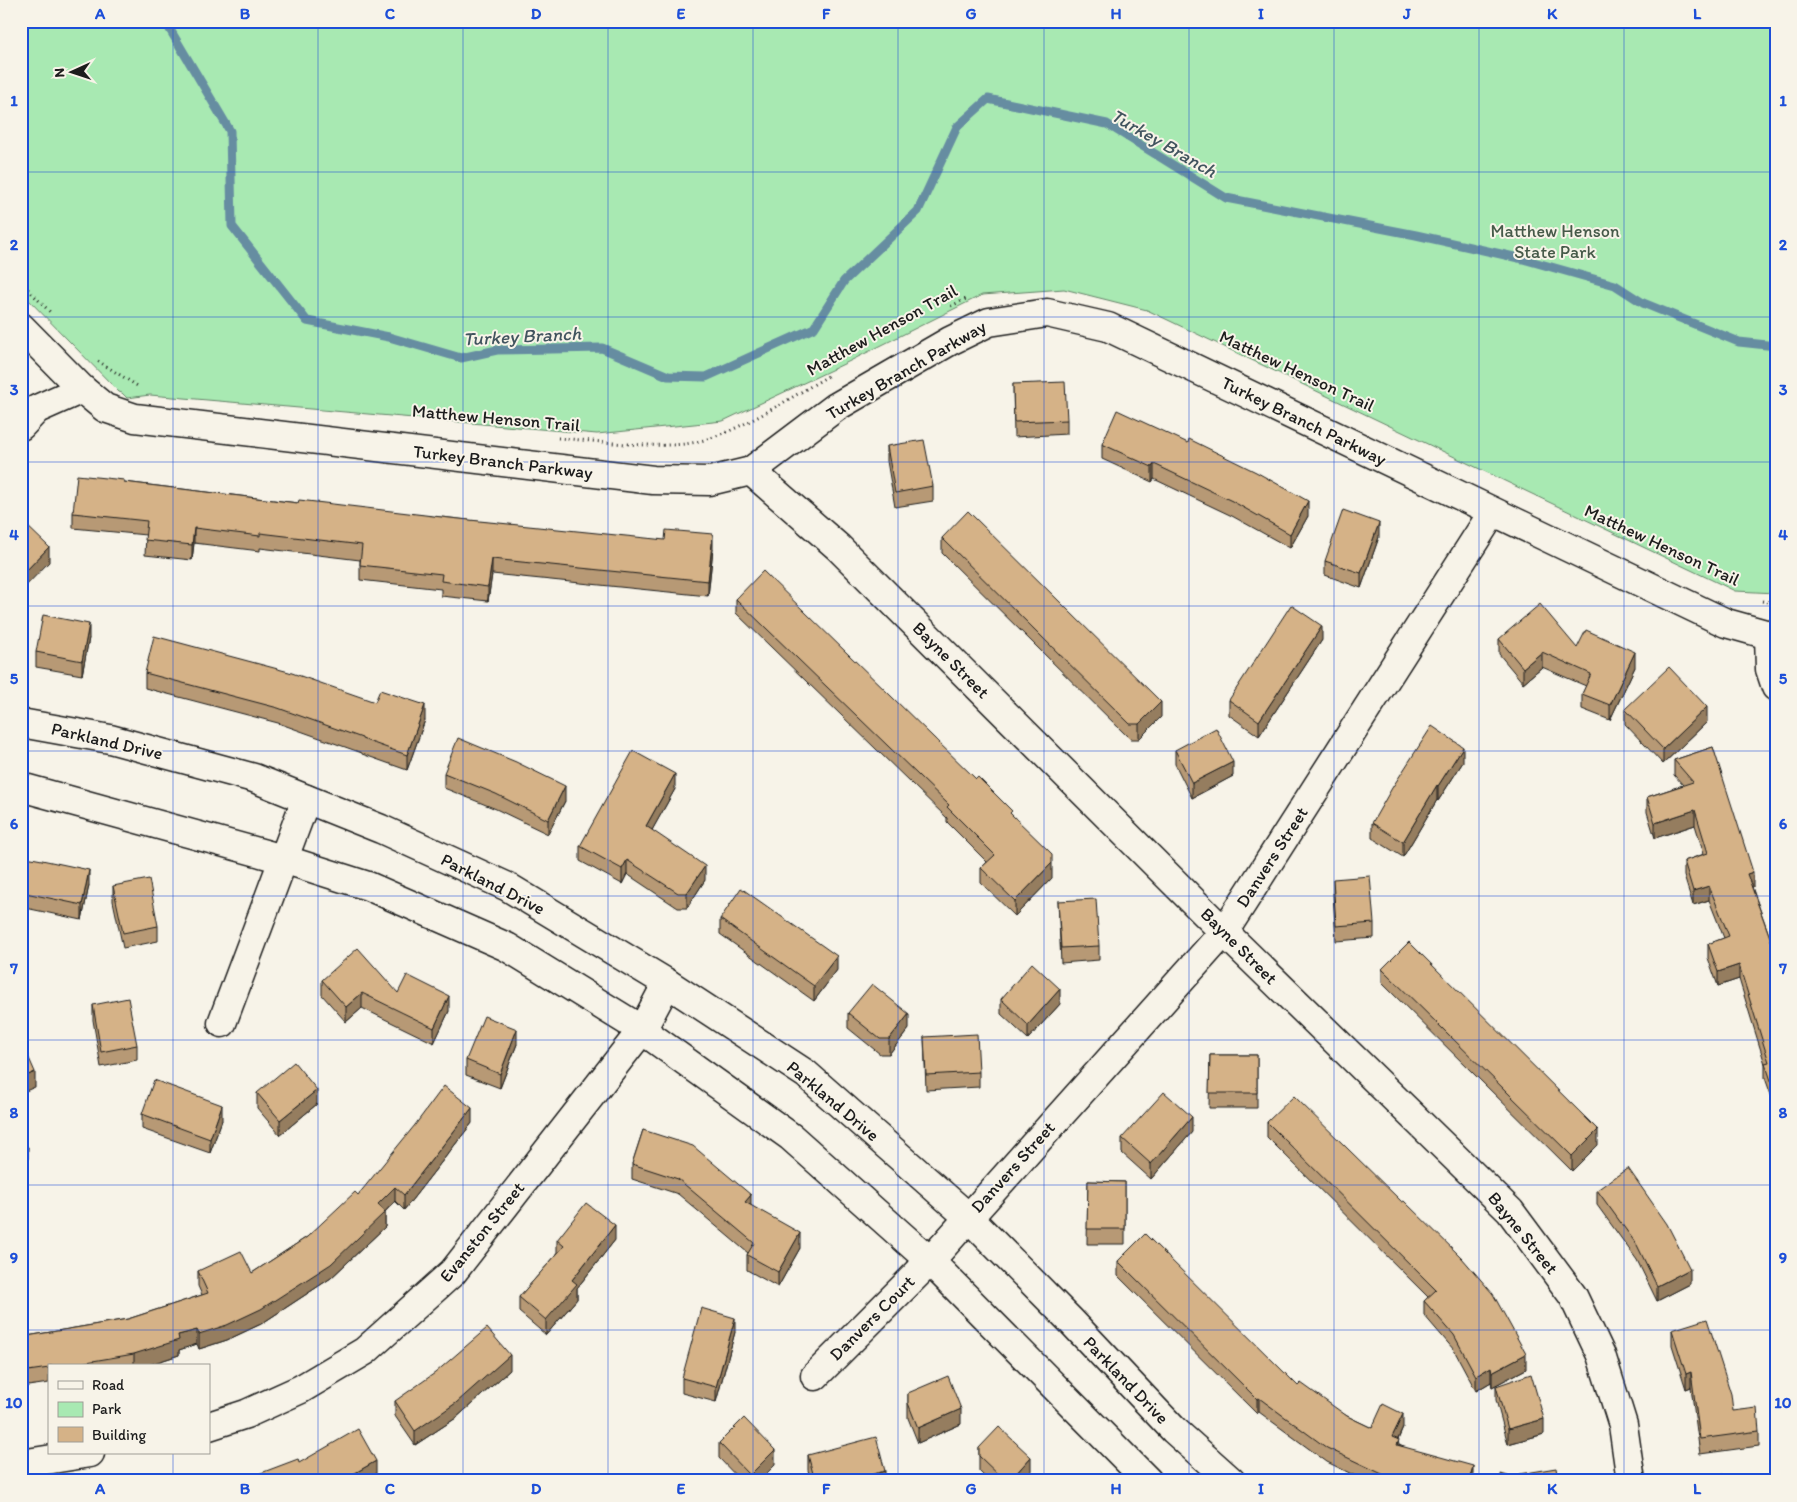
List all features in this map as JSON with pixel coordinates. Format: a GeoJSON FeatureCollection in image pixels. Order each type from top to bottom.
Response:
{"type":"FeatureCollection","features":[{"type":"Feature","properties":{"kind":"street","name":"Turkey Branch Parkway"},"geometry":{"type":"LineString","coordinates":[[21,327],[82,390],[105,408],[135,418],[654,480],[710,481],[752,471],[836,407],[950,341],[989,322],[1047,313],[1108,327],[1726,623],[1772,635]]}},
{"type":"Feature","properties":{"kind":"street"},"geometry":{"type":"LineString","coordinates":[[21,426],[37,409],[82,390]]}},
{"type":"Feature","properties":{"kind":"street","name":"Bayne Street"},"geometry":{"type":"LineString","coordinates":[[752,471],[838,547],[1224,932],[1510,1211],[1573,1296],[1601,1355],[1623,1425],[1631,1481]]}},
{"type":"Feature","properties":{"kind":"street","name":"Danvers Street"},"geometry":{"type":"LineString","coordinates":[[930,1260],[1224,932],[1493,512]]}},
{"type":"Feature","properties":{"kind":"street"},"geometry":{"type":"LineString","coordinates":[[1772,635],[1770,669],[1776,687]]}},
{"type":"Feature","properties":{"kind":"street","name":"Parkland Drive"},"geometry":{"type":"LineString","coordinates":[[21,723],[120,742],[254,778],[381,829],[508,887],[667,983],[806,1074],[968,1217],[1071,1321],[1174,1430],[1227,1480]]}},
{"type":"Feature","properties":{"kind":"street"},"geometry":{"type":"LineString","coordinates":[[21,787],[282,859],[368,886],[507,947],[642,1030],[791,1137],[930,1260],[1148,1481]]}},
{"type":"Feature","properties":{"kind":"street"},"geometry":{"type":"LineString","coordinates":[[222,1022],[306,799]]}},
{"type":"Feature","properties":{"kind":"street","name":"Evanston Street"},"geometry":{"type":"LineString","coordinates":[[210,1426],[246,1414],[301,1388],[365,1351],[453,1272],[642,1030],[667,983]]}},
{"type":"Feature","properties":{"kind":"street","name":"Danvers Court"},"geometry":{"type":"LineString","coordinates":[[815,1376],[930,1260]]}},
{"type":"Feature","properties":{"kind":"street"},"geometry":{"type":"LineString","coordinates":[[21,1464],[84,1454]]}},
{"type":"Feature","properties":{"kind":"path"},"geometry":{"type":"LineString","coordinates":[[21,282],[56,318]]}},
{"type":"Feature","properties":{"kind":"path","name":"Matthew Henson Trail"},"geometry":{"type":"LineString","coordinates":[[946,309],[972,297]]}},
{"type":"Feature","properties":{"kind":"path"},"geometry":{"type":"LineString","coordinates":[[97,361],[144,390]]}},
{"type":"Feature","properties":{"kind":"path","name":"Matthew Henson Trail"},"geometry":{"type":"LineString","coordinates":[[556,437],[661,445],[686,444],[708,439],[734,429],[836,372]]}},
{"type":"Feature","properties":{"kind":"path","name":"Matthew Henson Trail"},"geometry":{"type":"LineString","coordinates":[[1758,600],[1776,603]]}},
{"type":"Feature","properties":{"kind":"green space","name":"Matthew Henson State Park"},"geometry":{"type":"Polygon","coordinates":[[[21,21],[1776,21],[1776,593],[1735,591],[1147,310],[1064,289],[982,295],[848,362],[723,421],[597,434],[150,395],[127,398],[21,292],[21,21]]]}},
{"type":"Feature","properties":{"kind":"building"},"geometry":{"type":"Polygon","coordinates":[[[1065,382],[1067,420],[1014,422],[1013,384],[1065,382]]]}},
{"type":"Feature","properties":{"kind":"building"},"geometry":{"type":"Polygon","coordinates":[[[1117,410],[1188,443],[1189,439],[1256,472],[1308,501],[1290,534],[1232,501],[1154,464],[1152,467],[1102,444],[1117,410]]]}},
{"type":"Feature","properties":{"kind":"building"},"geometry":{"type":"Polygon","coordinates":[[[924,440],[933,486],[895,493],[887,446],[924,440]]]}},
{"type":"Feature","properties":{"kind":"building"},"geometry":{"type":"Polygon","coordinates":[[[77,475],[298,503],[299,500],[665,540],[666,530],[713,534],[708,581],[492,559],[488,587],[441,581],[442,574],[360,565],[362,545],[260,533],[260,536],[194,528],[192,545],[145,540],[147,521],[73,513],[77,475]]]}},
{"type":"Feature","properties":{"kind":"building"},"geometry":{"type":"Polygon","coordinates":[[[1343,510],[1379,523],[1361,573],[1325,561],[1343,510]]]}},
{"type":"Feature","properties":{"kind":"building"},"geometry":{"type":"Polygon","coordinates":[[[968,511],[1161,702],[1139,724],[1130,724],[942,538],[968,511]]]}},
{"type":"Feature","properties":{"kind":"building"},"geometry":{"type":"Polygon","coordinates":[[[21,520],[49,547],[21,576],[21,520]]]}},
{"type":"Feature","properties":{"kind":"building"},"geometry":{"type":"Polygon","coordinates":[[[763,571],[976,779],[978,777],[1012,811],[1010,813],[1052,854],[1052,863],[1015,901],[981,868],[995,855],[947,807],[949,805],[736,599],[763,571]]]}},
{"type":"Feature","properties":{"kind":"building"},"geometry":{"type":"Polygon","coordinates":[[[1540,604],[1577,648],[1586,630],[1635,652],[1610,705],[1582,694],[1591,674],[1542,652],[1523,668],[1499,639],[1540,604]]]}},
{"type":"Feature","properties":{"kind":"building"},"geometry":{"type":"Polygon","coordinates":[[[1291,605],[1322,626],[1259,721],[1229,700],[1291,605]]]}},
{"type":"Feature","properties":{"kind":"building"},"geometry":{"type":"Polygon","coordinates":[[[43,615],[89,624],[82,661],[36,652],[43,615]]]}},
{"type":"Feature","properties":{"kind":"building"},"geometry":{"type":"Polygon","coordinates":[[[154,636],[289,672],[375,702],[380,690],[425,705],[407,755],[278,708],[145,673],[154,636]]]}},
{"type":"Feature","properties":{"kind":"building"},"geometry":{"type":"Polygon","coordinates":[[[1669,667],[1707,707],[1663,749],[1625,709],[1669,667]]]}},
{"type":"Feature","properties":{"kind":"building"},"geometry":{"type":"Polygon","coordinates":[[[1432,726],[1463,747],[1437,785],[1403,842],[1372,823],[1432,726]]]}},
{"type":"Feature","properties":{"kind":"building"},"geometry":{"type":"Polygon","coordinates":[[[1216,728],[1233,762],[1192,783],[1175,750],[1216,728]]]}},
{"type":"Feature","properties":{"kind":"building"},"geometry":{"type":"Polygon","coordinates":[[[458,738],[516,762],[565,786],[548,820],[496,794],[444,773],[458,738]]]}},
{"type":"Feature","properties":{"kind":"building"},"geometry":{"type":"Polygon","coordinates":[[[1713,747],[1753,872],[1747,874],[1776,954],[1776,1095],[1765,1063],[1769,1062],[1739,965],[1718,972],[1708,944],[1729,936],[1709,886],[1693,891],[1684,861],[1708,853],[1695,810],[1655,823],[1647,797],[1693,782],[1674,760],[1713,747]]]}},
{"type":"Feature","properties":{"kind":"building"},"geometry":{"type":"Polygon","coordinates":[[[633,751],[675,774],[646,826],[705,866],[687,893],[678,893],[627,860],[622,869],[580,846],[633,751]]]}},
{"type":"Feature","properties":{"kind":"building"},"geometry":{"type":"Polygon","coordinates":[[[21,856],[89,870],[82,905],[21,892],[21,856]]]}},
{"type":"Feature","properties":{"kind":"building"},"geometry":{"type":"Polygon","coordinates":[[[1370,876],[1374,923],[1336,926],[1333,879],[1370,876]]]}},
{"type":"Feature","properties":{"kind":"building"},"geometry":{"type":"Polygon","coordinates":[[[149,879],[158,926],[123,933],[113,886],[149,879]]]}},
{"type":"Feature","properties":{"kind":"building"},"geometry":{"type":"Polygon","coordinates":[[[741,888],[837,956],[814,986],[720,919],[741,888]]]}},
{"type":"Feature","properties":{"kind":"building"},"geometry":{"type":"Polygon","coordinates":[[[1096,899],[1099,946],[1061,948],[1058,901],[1096,899]]]}},
{"type":"Feature","properties":{"kind":"building"},"geometry":{"type":"Polygon","coordinates":[[[1409,942],[1598,1130],[1572,1156],[1382,969],[1409,942]]]}},
{"type":"Feature","properties":{"kind":"building"},"geometry":{"type":"Polygon","coordinates":[[[358,948],[398,993],[407,975],[449,996],[434,1028],[362,993],[346,1007],[322,980],[358,948]]]}},
{"type":"Feature","properties":{"kind":"building"},"geometry":{"type":"Polygon","coordinates":[[[1032,963],[1060,989],[1028,1025],[1001,999],[1032,963]]]}},
{"type":"Feature","properties":{"kind":"building"},"geometry":{"type":"Polygon","coordinates":[[[872,984],[909,1014],[889,1039],[880,1039],[848,1013],[872,984]]]}},
{"type":"Feature","properties":{"kind":"building"},"geometry":{"type":"Polygon","coordinates":[[[128,998],[137,1045],[101,1052],[93,1005],[128,998]]]}},
{"type":"Feature","properties":{"kind":"building"},"geometry":{"type":"Polygon","coordinates":[[[484,1016],[517,1029],[500,1074],[466,1060],[484,1016]]]}},
{"type":"Feature","properties":{"kind":"building"},"geometry":{"type":"Polygon","coordinates":[[[977,1034],[979,1072],[926,1075],[924,1037],[977,1034]]]}},
{"type":"Feature","properties":{"kind":"building"},"geometry":{"type":"Polygon","coordinates":[[[21,1040],[35,1072],[21,1078],[21,1040]]]}},
{"type":"Feature","properties":{"kind":"building"},"geometry":{"type":"Polygon","coordinates":[[[1210,1055],[1257,1055],[1257,1093],[1209,1093],[1210,1055]]]}},
{"type":"Feature","properties":{"kind":"building"},"geometry":{"type":"Polygon","coordinates":[[[294,1062],[317,1090],[280,1120],[257,1093],[294,1062]]]}},
{"type":"Feature","properties":{"kind":"building"},"geometry":{"type":"Polygon","coordinates":[[[154,1080],[222,1105],[210,1139],[142,1114],[154,1080]]]}},
{"type":"Feature","properties":{"kind":"building"},"geometry":{"type":"Polygon","coordinates":[[[444,1086],[472,1108],[404,1195],[395,1187],[378,1204],[385,1212],[331,1264],[261,1309],[227,1325],[199,1334],[197,1330],[178,1335],[179,1340],[134,1354],[75,1364],[48,1364],[48,1368],[21,1372],[21,1337],[128,1319],[208,1293],[198,1271],[241,1251],[252,1273],[307,1237],[355,1192],[358,1195],[444,1086]]]}},
{"type":"Feature","properties":{"kind":"building"},"geometry":{"type":"Polygon","coordinates":[[[1164,1092],[1192,1117],[1151,1164],[1122,1138],[1164,1092]]]}},
{"type":"Feature","properties":{"kind":"building"},"geometry":{"type":"Polygon","coordinates":[[[1294,1096],[1462,1258],[1493,1294],[1526,1354],[1492,1372],[1491,1367],[1476,1376],[1454,1335],[1424,1301],[1436,1290],[1267,1122],[1294,1096]]]}},
{"type":"Feature","properties":{"kind":"building"},"geometry":{"type":"Polygon","coordinates":[[[643,1130],[693,1146],[751,1195],[745,1202],[800,1233],[778,1272],[747,1255],[754,1243],[678,1179],[632,1164],[643,1130]]]}},
{"type":"Feature","properties":{"kind":"building"},"geometry":{"type":"Polygon","coordinates":[[[21,1142],[28,1147],[21,1155],[21,1142]]]}},
{"type":"Feature","properties":{"kind":"building"},"geometry":{"type":"Polygon","coordinates":[[[1628,1168],[1667,1224],[1690,1269],[1657,1286],[1637,1245],[1597,1190],[1628,1168]]]}},
{"type":"Feature","properties":{"kind":"building"},"geometry":{"type":"Polygon","coordinates":[[[1088,1181],[1125,1182],[1125,1229],[1087,1229],[1088,1181]]]}},
{"type":"Feature","properties":{"kind":"building"},"geometry":{"type":"Polygon","coordinates":[[[586,1203],[615,1225],[572,1280],[577,1284],[546,1320],[519,1297],[564,1246],[557,1240],[586,1203]]]}},
{"type":"Feature","properties":{"kind":"building"},"geometry":{"type":"Polygon","coordinates":[[[1145,1234],[1298,1386],[1301,1383],[1347,1416],[1372,1428],[1383,1404],[1403,1414],[1392,1437],[1399,1440],[1397,1445],[1473,1466],[1469,1481],[1397,1481],[1327,1448],[1259,1398],[1257,1399],[1118,1261],[1145,1234]]]}},
{"type":"Feature","properties":{"kind":"building"},"geometry":{"type":"Polygon","coordinates":[[[701,1308],[735,1318],[716,1387],[682,1378],[701,1308]]]}},
{"type":"Feature","properties":{"kind":"building"},"geometry":{"type":"Polygon","coordinates":[[[1707,1319],[1731,1394],[1733,1411],[1757,1408],[1759,1431],[1700,1439],[1691,1372],[1686,1374],[1672,1330],[1707,1319]]]}},
{"type":"Feature","properties":{"kind":"building"},"geometry":{"type":"Polygon","coordinates":[[[487,1328],[510,1355],[456,1403],[415,1431],[395,1401],[435,1373],[487,1328]]]}},
{"type":"Feature","properties":{"kind":"building"},"geometry":{"type":"Polygon","coordinates":[[[1531,1374],[1544,1419],[1508,1429],[1496,1386],[1531,1374]]]}},
{"type":"Feature","properties":{"kind":"building"},"geometry":{"type":"Polygon","coordinates":[[[948,1376],[961,1409],[918,1428],[908,1403],[908,1393],[948,1376]]]}},
{"type":"Feature","properties":{"kind":"building"},"geometry":{"type":"Polygon","coordinates":[[[744,1418],[775,1450],[750,1475],[719,1443],[744,1418]]]}},
{"type":"Feature","properties":{"kind":"building"},"geometry":{"type":"Polygon","coordinates":[[[999,1427],[1031,1457],[1013,1477],[1023,1481],[1005,1481],[979,1456],[979,1448],[999,1427]]]}},
{"type":"Feature","properties":{"kind":"building"},"geometry":{"type":"Polygon","coordinates":[[[358,1429],[376,1461],[341,1481],[255,1481],[253,1476],[298,1459],[299,1463],[358,1429]]]}},
{"type":"Feature","properties":{"kind":"building"},"geometry":{"type":"Polygon","coordinates":[[[876,1437],[885,1471],[847,1481],[815,1481],[808,1455],[876,1437]]]}},
{"type":"Feature","properties":{"kind":"building"},"geometry":{"type":"Polygon","coordinates":[[[1556,1468],[1558,1481],[1502,1481],[1501,1474],[1522,1480],[1520,1474],[1556,1468]]]}},
{"type":"Feature","properties":{"kind":"building"},"geometry":{"type":"Polygon","coordinates":[[[1722,1474],[1734,1481],[1718,1481],[1722,1474]]]}},
{"type":"Feature","properties":{"kind":"waterway","name":"Turkey Branch"},"geometry":{"type":"LineString","coordinates":[[165,21],[230,131],[232,226],[307,321],[389,337],[461,358],[497,350],[602,348],[668,376],[706,377],[814,328],[844,281],[918,211],[957,127],[988,99],[1107,124],[1226,198],[1416,235],[1523,259],[1615,285],[1643,303],[1739,342],[1776,346]]}}]}
